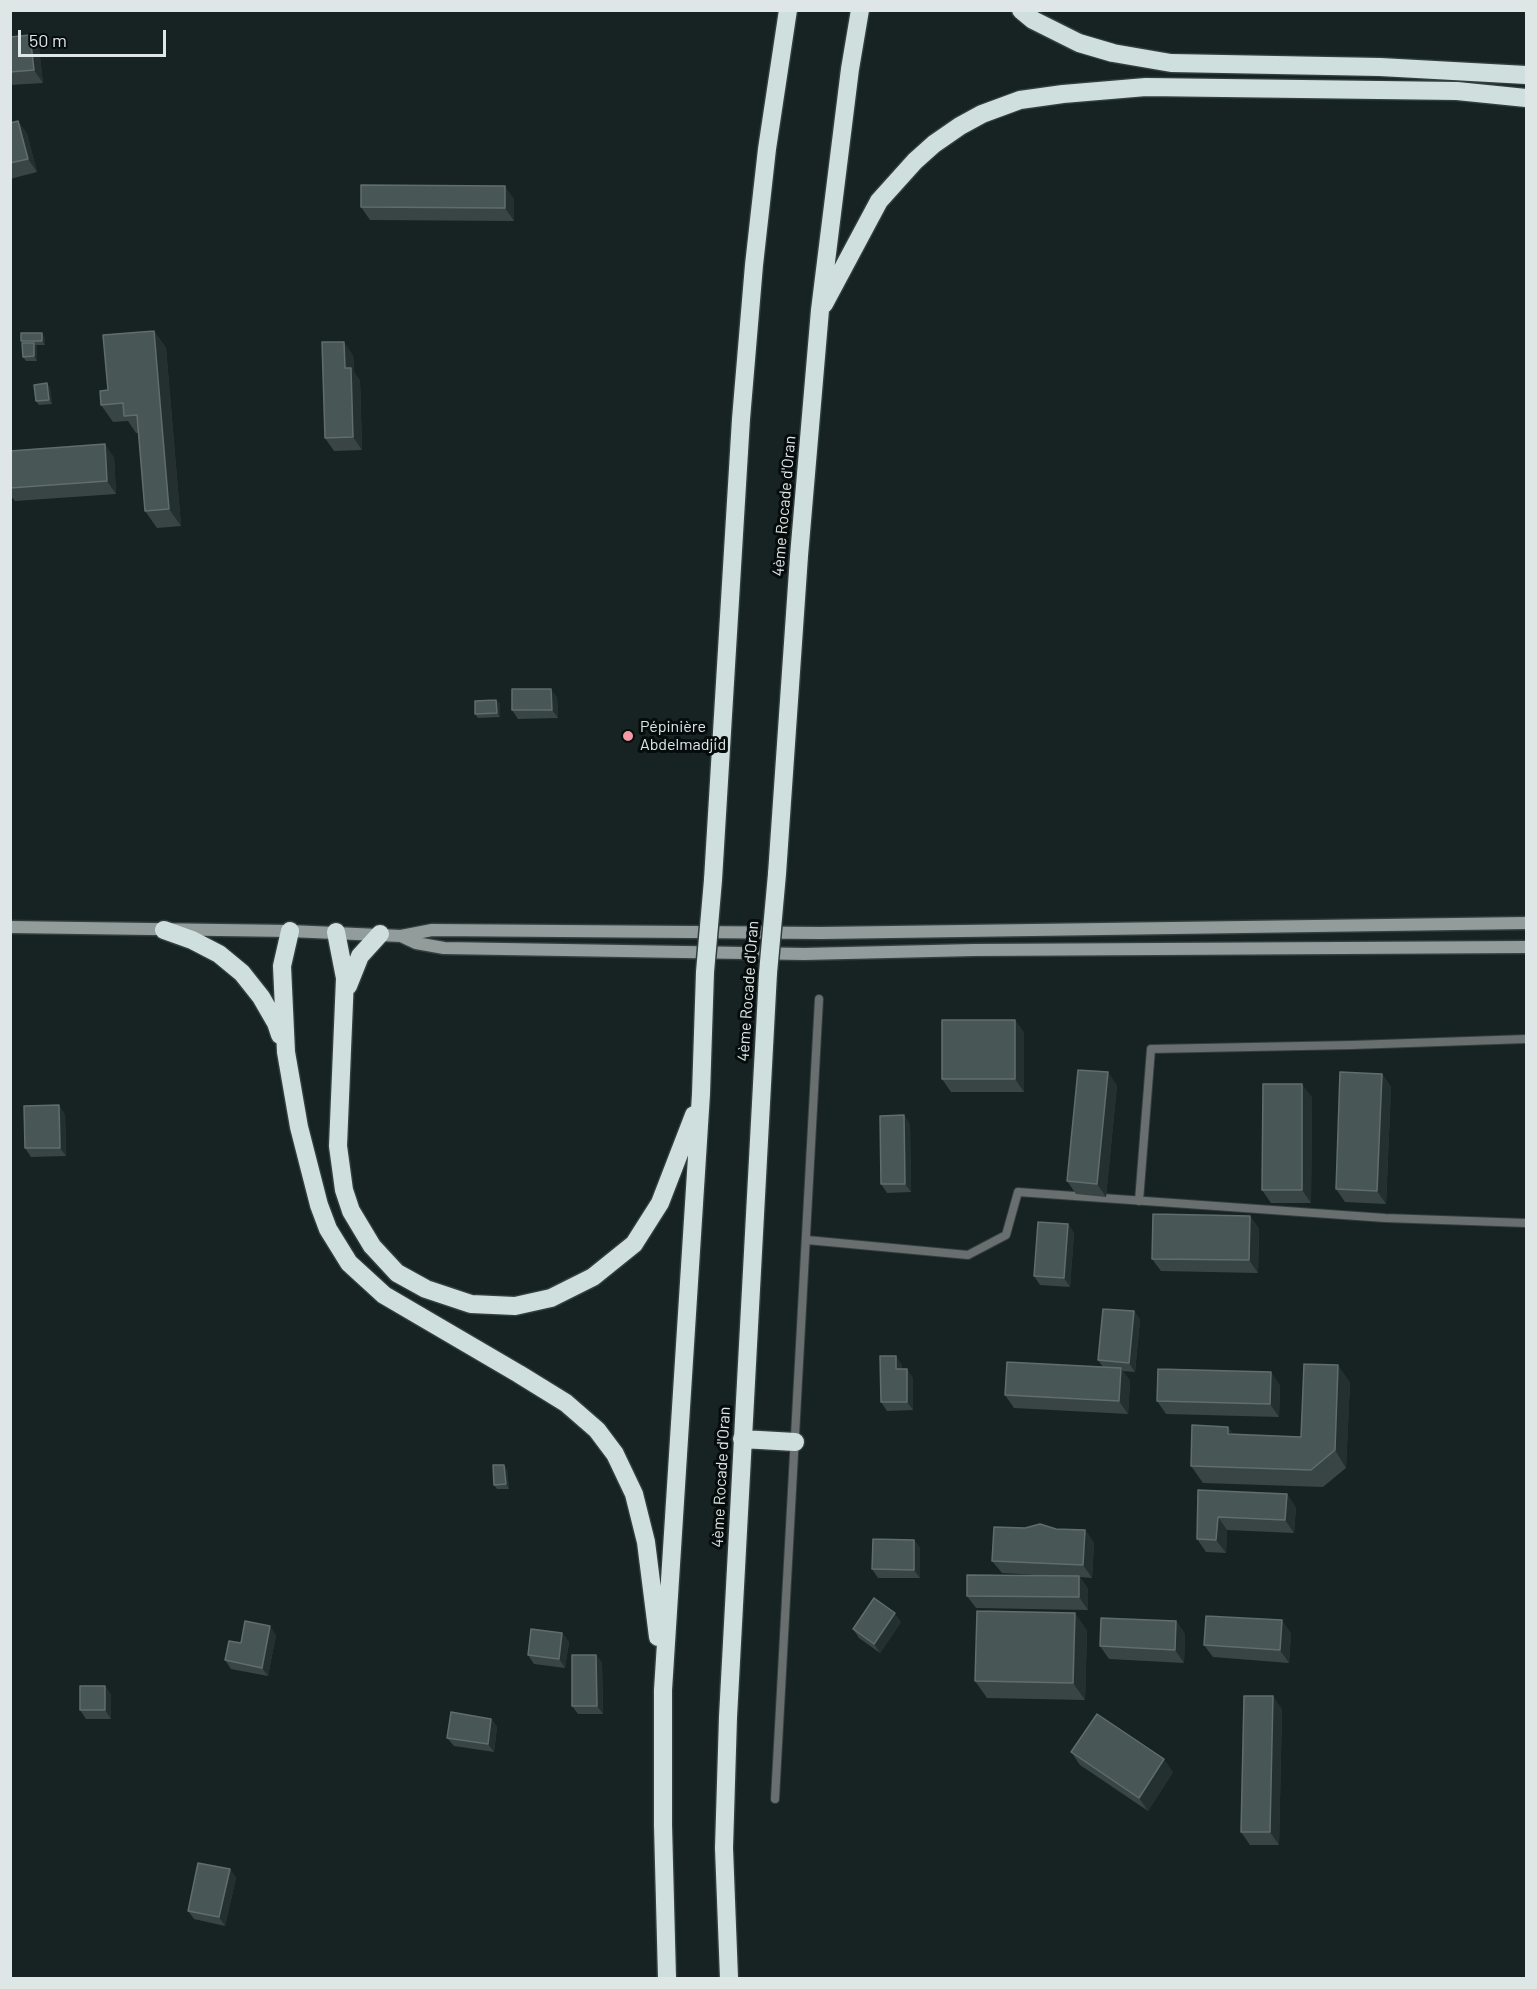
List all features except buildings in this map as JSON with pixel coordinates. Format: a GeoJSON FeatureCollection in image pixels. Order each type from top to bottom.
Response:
{"type":"FeatureCollection","features":[{"type":"Feature","properties":{"kind":"highway"},"geometry":{"type":"LineString","coordinates":[[667,1978],[663,1825],[663,1690],[702,1094],[705,972],[713,880],[741,419],[754,265],[767,149],[788,10]]}},
{"type":"Feature","properties":{"kind":"highway","name":"4ème Rocade d'Oran"},"geometry":{"type":"LineString","coordinates":[[729,1978],[724,1848],[729,1705],[768,973],[820,310],[844,115],[860,10]]}},
{"type":"Feature","properties":{"kind":"highway"},"geometry":{"type":"LineString","coordinates":[[1021,10],[1033,20],[1079,43],[1113,53],[1171,63],[1380,67],[1527,75]]}},
{"type":"Feature","properties":{"kind":"highway"},"geometry":{"type":"LineString","coordinates":[[820,310],[879,201],[909,168],[934,144],[960,126],[982,114],[1020,100],[1146,87],[1456,92],[1527,98]]}},
{"type":"Feature","properties":{"kind":"highway"},"geometry":{"type":"LineString","coordinates":[[164,930],[210,949],[242,974],[261,997],[271,1014],[286,1052]]}},
{"type":"Feature","properties":{"kind":"highway"},"geometry":{"type":"LineString","coordinates":[[290,931],[282,966],[281,988],[286,1052],[299,1127],[319,1205],[328,1229],[349,1263],[384,1295],[566,1403],[597,1430],[615,1454],[634,1494],[646,1542],[663,1690]]}},
{"type":"Feature","properties":{"kind":"highway"},"geometry":{"type":"LineString","coordinates":[[336,933],[344,963],[346,993],[338,1146],[344,1190],[351,1211],[372,1246],[397,1273],[426,1289],[471,1304],[515,1306],[551,1298],[593,1277],[634,1244],[660,1203],[702,1094]]}},
{"type":"Feature","properties":{"kind":"highway"},"geometry":{"type":"LineString","coordinates":[[346,993],[360,956],[380,934]]}},
{"type":"Feature","properties":{"kind":"highway"},"geometry":{"type":"LineString","coordinates":[[742,1439],[795,1442]]}},
{"type":"Feature","properties":{"kind":"main road"},"geometry":{"type":"LineString","coordinates":[[10,927],[290,931],[401,936],[432,930],[821,933],[1527,923]]}},
{"type":"Feature","properties":{"kind":"main road"},"geometry":{"type":"LineString","coordinates":[[401,936],[416,943],[444,948],[804,954],[1008,950],[1527,947]]}},
{"type":"Feature","properties":{"kind":"lane"},"geometry":{"type":"LineString","coordinates":[[775,1799],[819,999]]}},
{"type":"Feature","properties":{"kind":"lane"},"geometry":{"type":"LineString","coordinates":[[1139,1201],[1151,1049],[1527,1039]]}},
{"type":"Feature","properties":{"kind":"lane"},"geometry":{"type":"LineString","coordinates":[[807,1240],[968,1255],[1006,1235],[1018,1192],[1384,1218],[1527,1223]]}},
{"type":"Feature","properties":{"kind":"place","name":"Pépinière Abdelmadjid"},"geometry":{"type":"Point","coordinates":[628,736]}}]}
